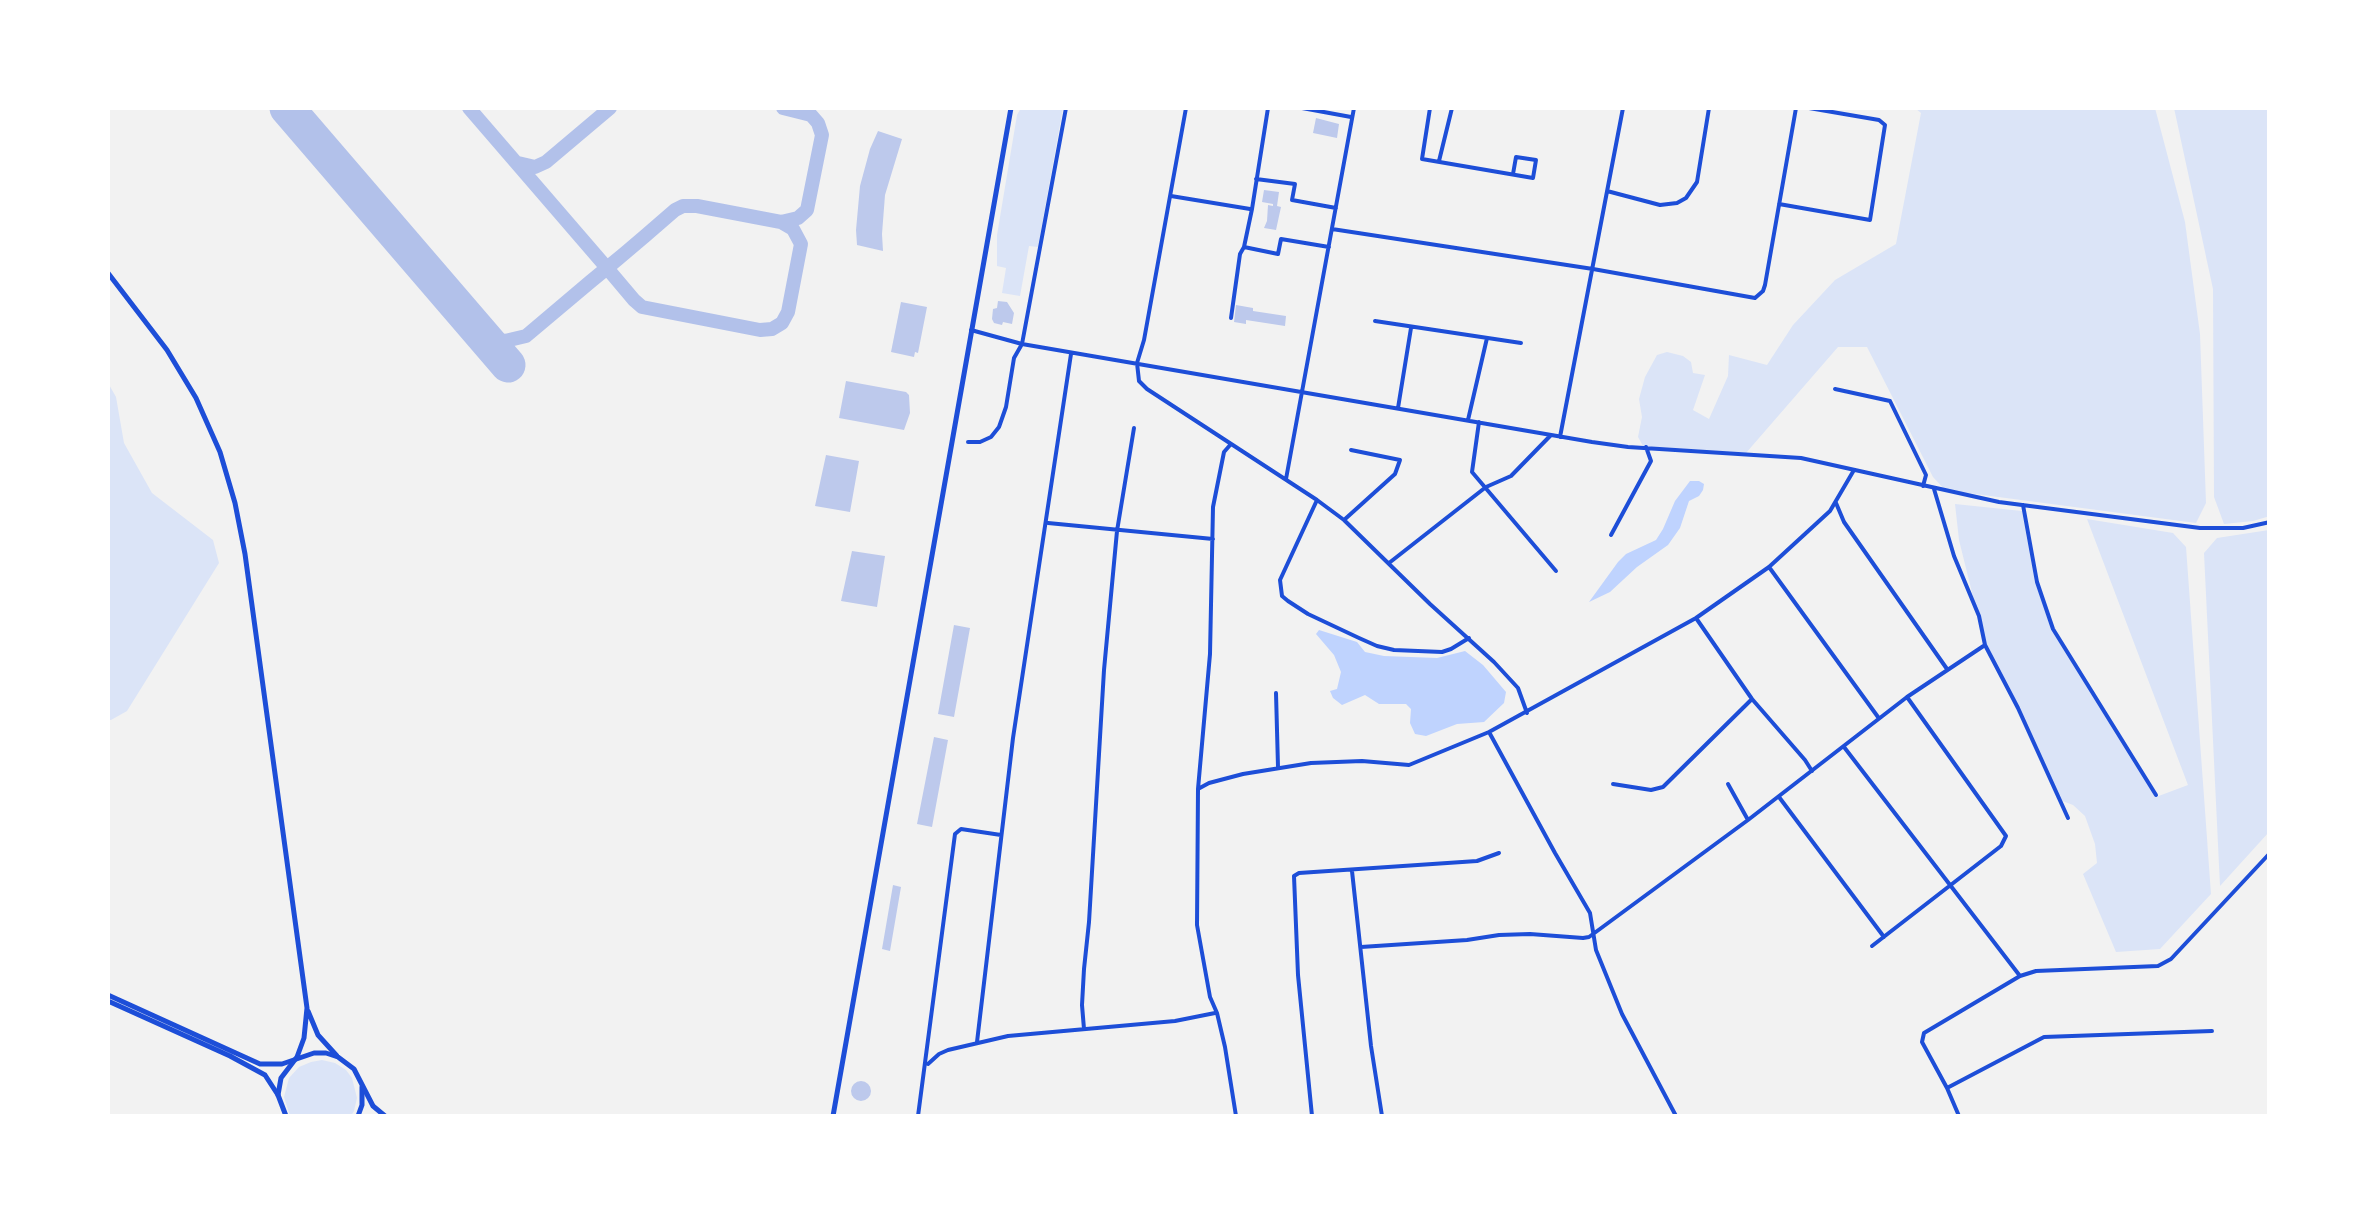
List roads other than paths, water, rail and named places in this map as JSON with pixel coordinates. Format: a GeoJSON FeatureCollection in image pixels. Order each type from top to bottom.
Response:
{"type":"FeatureCollection","features":[{"type":"Feature","properties":{"kind":"main road"},"geometry":{"type":"LineString","coordinates":[[833,1116],[1011,108]]}},
{"type":"Feature","properties":{"kind":"main road"},"geometry":{"type":"LineString","coordinates":[[108,273],[167,350],[196,398],[220,452],[234,503],[307,1008],[304,1038],[297,1057],[281,1078],[278,1095]]}},
{"type":"Feature","properties":{"kind":"main road"},"geometry":{"type":"LineString","coordinates":[[108,998],[254,1062],[271,1065],[320,1053],[338,1057]]}},
{"type":"Feature","properties":{"kind":"main road"},"geometry":{"type":"LineString","coordinates":[[108,998],[253,1067],[265,1075],[286,1116]]}},
{"type":"Feature","properties":{"kind":"main road"},"geometry":{"type":"LineString","coordinates":[[307,1008],[318,1035],[354,1069],[373,1106],[384,1116]]}},
{"type":"Feature","properties":{"kind":"main road"},"geometry":{"type":"LineString","coordinates":[[358,1116],[362,1087]]}},
{"type":"Feature","properties":{"kind":"street"},"geometry":{"type":"LineString","coordinates":[[968,442],[984,441],[999,428],[1006,406],[1014,358],[1022,344],[1066,108]]}},
{"type":"Feature","properties":{"kind":"street"},"geometry":{"type":"LineString","coordinates":[[1186,108],[1137,363],[1139,381],[1344,520],[1518,688],[1527,713]]}},
{"type":"Feature","properties":{"kind":"street"},"geometry":{"type":"LineString","coordinates":[[1232,318],[1268,108]]}},
{"type":"Feature","properties":{"kind":"street"},"geometry":{"type":"LineString","coordinates":[[1302,108],[1352,117]]}},
{"type":"Feature","properties":{"kind":"street"},"geometry":{"type":"LineString","coordinates":[[1286,479],[1354,108]]}},
{"type":"Feature","properties":{"kind":"street"},"geometry":{"type":"LineString","coordinates":[[1430,108],[1422,159],[1533,178],[1536,160],[1516,157],[1513,174]]}},
{"type":"Feature","properties":{"kind":"street"},"geometry":{"type":"LineString","coordinates":[[1439,161],[1452,108]]}},
{"type":"Feature","properties":{"kind":"street"},"geometry":{"type":"LineString","coordinates":[[1560,437],[1622,108]]}},
{"type":"Feature","properties":{"kind":"street"},"geometry":{"type":"LineString","coordinates":[[1607,191],[1660,205],[1686,198],[1696,182],[1709,108]]}},
{"type":"Feature","properties":{"kind":"street"},"geometry":{"type":"LineString","coordinates":[[1332,229],[1593,269],[1750,298],[1760,295],[1765,285],[1796,108]]}},
{"type":"Feature","properties":{"kind":"street"},"geometry":{"type":"LineString","coordinates":[[1779,204],[1870,220],[1886,125],[1880,120],[1809,108]]}},
{"type":"Feature","properties":{"kind":"street"},"geometry":{"type":"LineString","coordinates":[[1255,179],[1294,184],[1292,200],[1336,208]]}},
{"type":"Feature","properties":{"kind":"street"},"geometry":{"type":"LineString","coordinates":[[1171,196],[1252,209]]}},
{"type":"Feature","properties":{"kind":"street"},"geometry":{"type":"LineString","coordinates":[[1244,247],[1278,254],[1281,238],[1329,247]]}},
{"type":"Feature","properties":{"kind":"street"},"geometry":{"type":"LineString","coordinates":[[1375,321],[1521,344]]}},
{"type":"Feature","properties":{"kind":"street"},"geometry":{"type":"LineString","coordinates":[[1398,408],[1411,327]]}},
{"type":"Feature","properties":{"kind":"street"},"geometry":{"type":"LineString","coordinates":[[972,330],[1022,344],[1560,437],[1628,447],[1780,455],[2022,505],[2200,528],[2243,528],[2270,522]]}},
{"type":"Feature","properties":{"kind":"street"},"geometry":{"type":"LineString","coordinates":[[1468,420],[1486,338]]}},
{"type":"Feature","properties":{"kind":"street"},"geometry":{"type":"LineString","coordinates":[[977,1042],[1020,684],[1071,352]]}},
{"type":"Feature","properties":{"kind":"street"},"geometry":{"type":"LineString","coordinates":[[1835,389],[1890,401],[1926,475],[1923,486]]}},
{"type":"Feature","properties":{"kind":"street"},"geometry":{"type":"LineString","coordinates":[[1479,422],[1472,472],[1556,571]]}},
{"type":"Feature","properties":{"kind":"street"},"geometry":{"type":"LineString","coordinates":[[1084,1029],[1082,1005],[1104,670],[1117,532],[1134,428]]}},
{"type":"Feature","properties":{"kind":"street"},"geometry":{"type":"LineString","coordinates":[[1388,563],[1486,487],[1511,476],[1552,435]]}},
{"type":"Feature","properties":{"kind":"street"},"geometry":{"type":"LineString","coordinates":[[1231,444],[1224,452],[1217,481],[1210,654],[1198,790],[1197,925],[1210,996],[1225,1047],[1236,1116]]}},
{"type":"Feature","properties":{"kind":"street"},"geometry":{"type":"LineString","coordinates":[[1611,534],[1651,461],[1646,447]]}},
{"type":"Feature","properties":{"kind":"street"},"geometry":{"type":"LineString","coordinates":[[1344,520],[1395,474],[1400,460],[1351,450]]}},
{"type":"Feature","properties":{"kind":"street"},"geometry":{"type":"LineString","coordinates":[[1198,790],[1209,783],[1278,767],[1346,760],[1409,765],[1490,732],[1696,618],[1769,567],[1836,503],[1854,470]]}},
{"type":"Feature","properties":{"kind":"street"},"geometry":{"type":"LineString","coordinates":[[1934,489],[1954,556],[1980,616],[1985,646],[2068,818]]}},
{"type":"Feature","properties":{"kind":"street"},"geometry":{"type":"LineString","coordinates":[[1317,500],[1280,580],[1282,596],[1308,614],[1377,646],[1432,653],[1451,649],[1469,638]]}},
{"type":"Feature","properties":{"kind":"street"},"geometry":{"type":"LineString","coordinates":[[1836,503],[1844,522],[1948,669]]}},
{"type":"Feature","properties":{"kind":"street"},"geometry":{"type":"LineString","coordinates":[[2022,505],[2037,582],[2053,629],[2156,795]]}},
{"type":"Feature","properties":{"kind":"street"},"geometry":{"type":"LineString","coordinates":[[1046,523],[1213,539]]}},
{"type":"Feature","properties":{"kind":"street"},"geometry":{"type":"LineString","coordinates":[[1769,567],[1880,718]]}},
{"type":"Feature","properties":{"kind":"street"},"geometry":{"type":"LineString","coordinates":[[1696,618],[1752,699],[1812,771]]}},
{"type":"Feature","properties":{"kind":"street"},"geometry":{"type":"LineString","coordinates":[[1361,947],[1499,935],[1584,938],[1780,797],[1907,698],[1985,646]]}},
{"type":"Feature","properties":{"kind":"street"},"geometry":{"type":"LineString","coordinates":[[1276,693],[1278,767]]}},
{"type":"Feature","properties":{"kind":"street"},"geometry":{"type":"LineString","coordinates":[[1872,946],[2002,846],[2006,836],[1907,698]]}},
{"type":"Feature","properties":{"kind":"street"},"geometry":{"type":"LineString","coordinates":[[1614,784],[1663,788],[1752,699]]}},
{"type":"Feature","properties":{"kind":"street"},"geometry":{"type":"LineString","coordinates":[[1490,732],[1590,913],[1596,950],[1622,1014],[1676,1116]]}},
{"type":"Feature","properties":{"kind":"street"},"geometry":{"type":"LineString","coordinates":[[1844,747],[2020,976]]}},
{"type":"Feature","properties":{"kind":"street"},"geometry":{"type":"LineString","coordinates":[[1728,784],[1748,820]]}},
{"type":"Feature","properties":{"kind":"street"},"geometry":{"type":"LineString","coordinates":[[1780,797],[1884,937]]}},
{"type":"Feature","properties":{"kind":"street"},"geometry":{"type":"LineString","coordinates":[[918,1116],[955,834],[961,830],[1001,836]]}},
{"type":"Feature","properties":{"kind":"street"},"geometry":{"type":"LineString","coordinates":[[1312,1116],[1292,879],[1299,872],[1478,861],[1500,853]]}},
{"type":"Feature","properties":{"kind":"street"},"geometry":{"type":"LineString","coordinates":[[1958,1116],[1922,1042],[1924,1034],[2020,976],[2036,971],[2158,966],[2171,958],[2270,854]]}},
{"type":"Feature","properties":{"kind":"street"},"geometry":{"type":"LineString","coordinates":[[1352,871],[1382,1116]]}},
{"type":"Feature","properties":{"kind":"street"},"geometry":{"type":"LineString","coordinates":[[925,1068],[948,1050],[977,1042],[1019,1034],[1175,1021],[1217,1012]]}},
{"type":"Feature","properties":{"kind":"street"},"geometry":{"type":"LineString","coordinates":[[1947,1088],[2044,1037],[2212,1031]]}},
{"type":"Feature","properties":{"kind":"water"},"geometry":{"type":"Polygon","coordinates":[[[1690,481],[1704,484],[1703,490],[1689,501],[1680,528],[1668,545],[1610,592],[1589,602],[1626,554],[1656,540],[1675,501],[1690,481]]]}},
{"type":"Feature","properties":{"kind":"water"},"geometry":{"type":"Polygon","coordinates":[[[1319,630],[1357,642],[1365,652],[1384,656],[1437,658],[1465,651],[1506,692],[1504,703],[1484,722],[1457,724],[1426,736],[1415,734],[1410,723],[1411,709],[1406,704],[1379,704],[1365,695],[1342,705],[1333,698],[1330,691],[1337,689],[1341,672],[1334,655],[1316,634],[1319,630]]]}}]}
